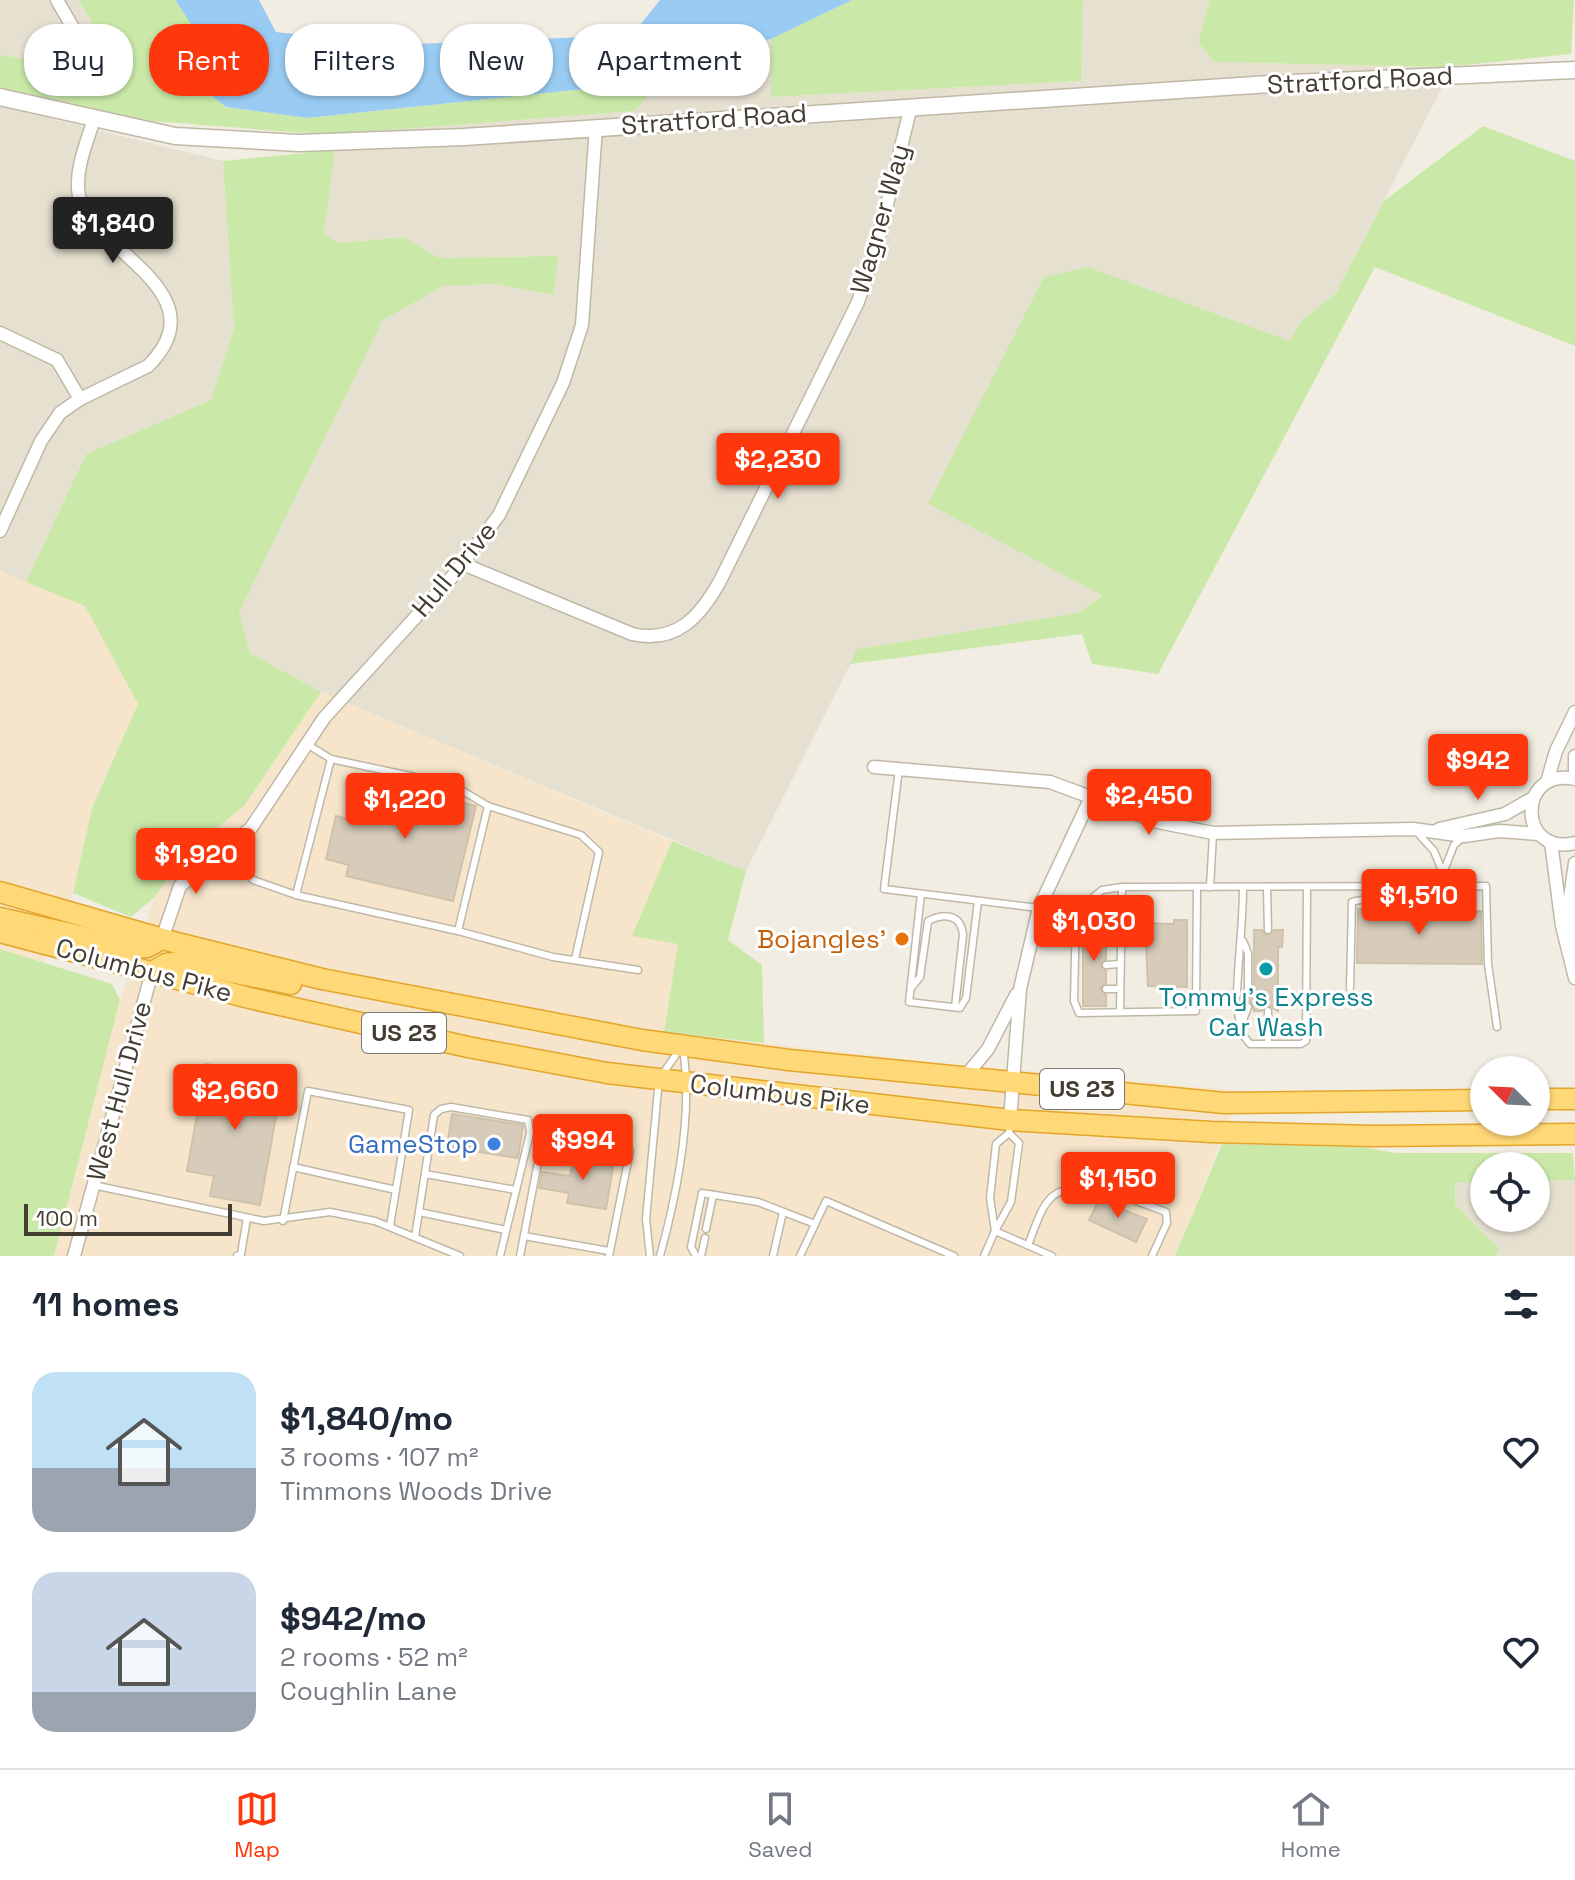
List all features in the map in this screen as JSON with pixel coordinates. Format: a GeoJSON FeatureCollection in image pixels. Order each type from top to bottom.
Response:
{"type":"FeatureCollection","features":[{"type":"Feature","properties":{"kind":"highway","name":"Columbus Pike"},"geometry":{"type":"LineString","coordinates":[[0,892],[162,939],[355,986],[682,1046],[1224,1103],[1470,1100]]}},
{"type":"Feature","properties":{"kind":"highway"},"geometry":{"type":"LineString","coordinates":[[0,918],[133,948],[147,947],[162,939]]}},
{"type":"Feature","properties":{"kind":"highway","name":"Columbus Pike"},"geometry":{"type":"LineString","coordinates":[[0,932],[152,972],[479,1050],[659,1079],[1010,1127],[1241,1133],[1575,1134]]}},
{"type":"Feature","properties":{"kind":"highway"},"geometry":{"type":"LineString","coordinates":[[152,972],[166,964],[181,962],[334,994],[355,986]]}},
{"type":"Feature","properties":{"kind":"highway"},"geometry":{"type":"LineString","coordinates":[[1550,1099],[1575,1099]]}},
{"type":"Feature","properties":{"kind":"street"},"geometry":{"type":"LineString","coordinates":[[57,0],[71,24]]}},
{"type":"Feature","properties":{"kind":"street","name":"Stratford Road"},"geometry":{"type":"LineString","coordinates":[[0,97],[175,136],[299,143],[1575,70]]}},
{"type":"Feature","properties":{"kind":"street","name":"Wagner Way"},"geometry":{"type":"LineString","coordinates":[[463,564],[632,634],[649,638],[665,636],[695,619],[720,581],[858,302],[879,237],[911,106]]}},
{"type":"Feature","properties":{"kind":"street"},"geometry":{"type":"LineString","coordinates":[[0,531],[49,426],[80,399],[148,366],[156,358],[168,320],[151,276],[98,228],[79,197],[78,176],[94,119]]}},
{"type":"Feature","properties":{"kind":"street","name":"Hull Drive"},"geometry":{"type":"LineString","coordinates":[[162,939],[180,886],[256,821],[305,743],[340,699],[463,564],[499,515],[575,355],[585,306],[596,127]]}},
{"type":"Feature","properties":{"kind":"street"},"geometry":{"type":"LineString","coordinates":[[0,333],[57,360],[80,399]]}},
{"type":"Feature","properties":{"kind":"street"},"geometry":{"type":"LineString","coordinates":[[1547,782],[1556,751],[1575,712]]}},
{"type":"Feature","properties":{"kind":"street"},"geometry":{"type":"LineString","coordinates":[[1575,756],[1575,771]]}},
{"type":"Feature","properties":{"kind":"street"},"geometry":{"type":"LineString","coordinates":[[874,767],[1050,782],[1158,822],[1213,833],[1413,829],[1464,836],[1499,831],[1539,834],[1551,842],[1575,843]]}},
{"type":"Feature","properties":{"kind":"street"},"geometry":{"type":"LineString","coordinates":[[1432,830],[1505,814],[1533,798],[1547,782],[1556,778],[1575,779]]}},
{"type":"Feature","properties":{"kind":"street"},"geometry":{"type":"LineString","coordinates":[[1010,1127],[1020,989],[1030,944],[1039,908],[1092,795]]}},
{"type":"Feature","properties":{"kind":"street"},"geometry":{"type":"LineString","coordinates":[[1533,798],[1531,817],[1539,834]]}},
{"type":"Feature","properties":{"kind":"street"},"geometry":{"type":"LineString","coordinates":[[1551,842],[1562,926],[1575,978]]}},
{"type":"Feature","properties":{"kind":"street"},"geometry":{"type":"LineString","coordinates":[[1570,954],[1575,863]]}},
{"type":"Feature","properties":{"kind":"street","name":"West Hull Drive"},"geometry":{"type":"LineString","coordinates":[[74,1256],[152,972]]}},
{"type":"Feature","properties":{"kind":"street"},"geometry":{"type":"LineString","coordinates":[[964,1078],[988,1049],[1020,989]]}},
{"type":"Feature","properties":{"kind":"lane"},"geometry":{"type":"LineString","coordinates":[[305,743],[331,759],[453,785],[488,806],[581,835],[599,852],[575,959]]}},
{"type":"Feature","properties":{"kind":"lane"},"geometry":{"type":"LineString","coordinates":[[296,895],[331,759]]}},
{"type":"Feature","properties":{"kind":"lane"},"geometry":{"type":"LineString","coordinates":[[899,769],[884,889],[1039,908]]}},
{"type":"Feature","properties":{"kind":"lane"},"geometry":{"type":"LineString","coordinates":[[458,931],[488,806]]}},
{"type":"Feature","properties":{"kind":"lane"},"geometry":{"type":"LineString","coordinates":[[1413,829],[1434,851],[1443,873],[1454,845],[1464,836]]}},
{"type":"Feature","properties":{"kind":"lane"},"geometry":{"type":"LineString","coordinates":[[1210,887],[1213,833]]}},
{"type":"Feature","properties":{"kind":"lane"},"geometry":{"type":"LineString","coordinates":[[225,849],[253,880],[296,895],[458,931],[502,945],[638,970]]}},
{"type":"Feature","properties":{"kind":"lane"},"geometry":{"type":"LineString","coordinates":[[1350,988],[1352,902],[1390,900],[1408,886]]}},
{"type":"Feature","properties":{"kind":"lane"},"geometry":{"type":"LineString","coordinates":[[1030,944],[1056,919],[1076,912],[1102,890],[1122,887],[1486,886],[1488,964],[1497,1027]]}},
{"type":"Feature","properties":{"kind":"lane"},"geometry":{"type":"LineString","coordinates":[[1120,1012],[1122,887]]}},
{"type":"Feature","properties":{"kind":"lane"},"geometry":{"type":"LineString","coordinates":[[1076,912],[1079,1013],[1196,1011],[1197,887]]}},
{"type":"Feature","properties":{"kind":"lane"},"geometry":{"type":"LineString","coordinates":[[1237,995],[1238,954],[1243,941],[1243,887]]}},
{"type":"Feature","properties":{"kind":"lane"},"geometry":{"type":"LineString","coordinates":[[1267,887],[1268,930]]}},
{"type":"Feature","properties":{"kind":"lane"},"geometry":{"type":"LineString","coordinates":[[1237,1007],[1245,1040],[1301,1044],[1308,1035],[1307,887]]}},
{"type":"Feature","properties":{"kind":"lane"},"geometry":{"type":"LineString","coordinates":[[921,894],[909,1002],[960,1008],[966,998],[978,901]]}},
{"type":"Feature","properties":{"kind":"lane"},"geometry":{"type":"LineString","coordinates":[[911,989],[920,977],[928,921],[940,915],[954,917],[962,925],[963,935],[955,1007]]}},
{"type":"Feature","properties":{"kind":"lane"},"geometry":{"type":"LineString","coordinates":[[1106,938],[1121,938]]}},
{"type":"Feature","properties":{"kind":"lane"},"geometry":{"type":"LineString","coordinates":[[1243,941],[1248,953],[1248,994]]}},
{"type":"Feature","properties":{"kind":"lane"},"geometry":{"type":"LineString","coordinates":[[1106,965],[1120,964]]}},
{"type":"Feature","properties":{"kind":"lane"},"geometry":{"type":"LineString","coordinates":[[1106,989],[1120,989]]}},
{"type":"Feature","properties":{"kind":"lane"},"geometry":{"type":"LineString","coordinates":[[1241,1025],[1248,1007]]}},
{"type":"Feature","properties":{"kind":"lane"},"geometry":{"type":"LineString","coordinates":[[1268,1011],[1268,1044]]}},
{"type":"Feature","properties":{"kind":"lane"},"geometry":{"type":"LineString","coordinates":[[650,1256],[646,1219],[659,1079],[682,1046]]}},
{"type":"Feature","properties":{"kind":"lane"},"geometry":{"type":"LineString","coordinates":[[660,1256],[670,1218],[688,1083],[682,1046]]}},
{"type":"Feature","properties":{"kind":"lane"},"geometry":{"type":"LineString","coordinates":[[283,1221],[308,1091],[409,1110],[390,1226]]}},
{"type":"Feature","properties":{"kind":"lane"},"geometry":{"type":"LineString","coordinates":[[415,1237],[434,1115],[441,1109],[451,1107],[516,1115],[528,1120],[530,1133],[500,1256]]}},
{"type":"Feature","properties":{"kind":"lane"},"geometry":{"type":"LineString","coordinates":[[520,1256],[541,1146],[553,1129],[597,1127],[622,1136],[630,1151],[609,1254],[524,1236]]}},
{"type":"Feature","properties":{"kind":"lane"},"geometry":{"type":"LineString","coordinates":[[984,1256],[1011,1202],[1019,1143],[1010,1127],[996,1144],[990,1198],[995,1231]]}},
{"type":"Feature","properties":{"kind":"lane"},"geometry":{"type":"LineString","coordinates":[[293,1167],[396,1190]]}},
{"type":"Feature","properties":{"kind":"lane"},"geometry":{"type":"LineString","coordinates":[[425,1174],[516,1190]]}},
{"type":"Feature","properties":{"kind":"lane"},"geometry":{"type":"LineString","coordinates":[[93,1185],[247,1218],[283,1221],[330,1212],[390,1226],[460,1256]]}},
{"type":"Feature","properties":{"kind":"lane"},"geometry":{"type":"LineString","coordinates":[[1028,1245],[1050,1197],[1066,1188],[1107,1191],[1166,1212],[1167,1223],[1152,1256]]}},
{"type":"Feature","properties":{"kind":"lane"},"geometry":{"type":"LineString","coordinates":[[698,1256],[691,1247],[702,1193],[758,1202],[815,1224]]}},
{"type":"Feature","properties":{"kind":"lane"},"geometry":{"type":"LineString","coordinates":[[698,1256],[706,1234],[713,1195]]}},
{"type":"Feature","properties":{"kind":"lane"},"geometry":{"type":"LineString","coordinates":[[800,1256],[826,1201],[954,1256]]}},
{"type":"Feature","properties":{"kind":"lane"},"geometry":{"type":"LineString","coordinates":[[419,1212],[506,1230]]}},
{"type":"Feature","properties":{"kind":"lane"},"geometry":{"type":"LineString","coordinates":[[773,1256],[783,1212]]}},
{"type":"Feature","properties":{"kind":"lane"},"geometry":{"type":"LineString","coordinates":[[247,1218],[239,1255],[251,1256]]}},
{"type":"Feature","properties":{"kind":"lane"},"geometry":{"type":"LineString","coordinates":[[995,1231],[1052,1256]]}},
{"type":"Feature","properties":{"kind":"shaded area"},"geometry":{"type":"Polygon","coordinates":[[[0,0],[78,0],[93,24],[24,24],[24,59],[0,55],[0,0]]]}},
{"type":"Feature","properties":{"kind":"shaded area"},"geometry":{"type":"Polygon","coordinates":[[[1083,0],[1210,0],[1198,42],[1214,62],[1445,67],[1446,80],[1336,293],[1301,321],[1290,341],[1088,267],[1102,594],[1080,613],[858,649],[746,871],[321,692],[250,653],[239,612],[383,320],[444,286],[496,284],[553,295],[557,256],[439,258],[404,237],[337,243],[324,235],[337,134],[634,111],[646,96],[770,96],[771,39],[771,97],[1081,81],[1083,0]]]}},
{"type":"Feature","properties":{"kind":"shaded area"},"geometry":{"type":"Polygon","coordinates":[[[0,106],[223,161],[234,329],[211,400],[86,454],[26,582],[0,571],[0,106]]]}},
{"type":"Feature","properties":{"kind":"shaded area"},"geometry":{"type":"Polygon","coordinates":[[[0,571],[85,606],[138,704],[92,808],[73,893],[43,963],[0,949],[0,571]]]}},
{"type":"Feature","properties":{"kind":"shaded area"},"geometry":{"type":"Polygon","coordinates":[[[321,692],[672,841],[633,935],[678,944],[664,1032],[940,1063],[1241,1091],[1175,1256],[54,1256],[120,1000],[155,897],[182,856],[244,806],[321,692]]]}},
{"type":"Feature","properties":{"kind":"shaded area"},"geometry":{"type":"Polygon","coordinates":[[[1575,1180],[1575,1256],[1495,1256],[1499,1249],[1482,1232],[1550,1232],[1550,1181],[1575,1180]]]}},
{"type":"Feature","properties":{"kind":"shaded area"},"geometry":{"type":"Polygon","coordinates":[[[1470,1182],[1470,1219],[1455,1204],[1455,1183],[1470,1182]]]}},
{"type":"Feature","properties":{"kind":"green space"},"geometry":{"type":"Polygon","coordinates":[[[78,0],[175,0],[191,24],[149,24],[149,96],[212,96],[226,107],[307,118],[517,96],[553,96],[553,92],[569,91],[569,96],[647,96],[635,111],[337,134],[127,119],[30,96],[133,96],[133,24],[93,24],[78,0]]]}},
{"type":"Feature","properties":{"kind":"green space"},"geometry":{"type":"Polygon","coordinates":[[[852,0],[1083,0],[1081,81],[771,97],[771,39],[852,0]]]}},
{"type":"Feature","properties":{"kind":"green space"},"geometry":{"type":"Polygon","coordinates":[[[1210,0],[1574,0],[1571,54],[1445,67],[1214,62],[1198,42],[1210,0]]]}},
{"type":"Feature","properties":{"kind":"green space"},"geometry":{"type":"Polygon","coordinates":[[[0,55],[24,59],[24,95],[0,89],[0,55]]]}},
{"type":"Feature","properties":{"kind":"green space"},"geometry":{"type":"Polygon","coordinates":[[[1483,126],[1575,161],[1575,346],[1375,267],[1158,674],[1092,664],[1082,634],[850,664],[857,649],[1079,613],[1102,595],[928,504],[1044,277],[1088,267],[1290,341],[1301,321],[1336,293],[1384,201],[1483,126]]]}},
{"type":"Feature","properties":{"kind":"green space"},"geometry":{"type":"Polygon","coordinates":[[[335,150],[324,234],[337,243],[404,237],[439,258],[558,256],[554,295],[496,284],[444,286],[383,320],[239,612],[250,653],[321,692],[244,806],[182,856],[155,897],[131,917],[73,893],[92,808],[138,704],[85,606],[26,582],[86,454],[211,400],[234,329],[223,161],[335,150]]]}},
{"type":"Feature","properties":{"kind":"green space"},"geometry":{"type":"Polygon","coordinates":[[[672,841],[746,871],[728,940],[762,965],[764,1043],[664,1032],[678,944],[632,936],[672,841]]]}},
{"type":"Feature","properties":{"kind":"green space"},"geometry":{"type":"Polygon","coordinates":[[[0,949],[112,984],[120,1000],[54,1256],[0,1256],[0,949]]]}},
{"type":"Feature","properties":{"kind":"green space"},"geometry":{"type":"Polygon","coordinates":[[[1222,1144],[1362,1147],[1396,1153],[1470,1153],[1470,1182],[1455,1183],[1455,1204],[1470,1219],[1470,1232],[1482,1232],[1499,1249],[1495,1256],[1175,1256],[1222,1144]]]}},
{"type":"Feature","properties":{"kind":"green space"},"geometry":{"type":"Polygon","coordinates":[[[1550,1153],[1573,1153],[1575,1180],[1550,1181],[1550,1153]]]}},
{"type":"Feature","properties":{"kind":"water"},"geometry":{"type":"Polygon","coordinates":[[[175,0],[259,0],[276,32],[285,33],[285,96],[424,96],[424,44],[440,43],[440,96],[517,96],[307,118],[226,107],[212,96],[269,96],[269,24],[191,24],[175,0]]]}},
{"type":"Feature","properties":{"kind":"water"},"geometry":{"type":"Polygon","coordinates":[[[660,0],[852,0],[771,39],[770,24],[641,24],[660,0]]]}},
{"type":"Feature","properties":{"kind":"water"},"geometry":{"type":"Polygon","coordinates":[[[553,38],[569,38],[569,91],[553,92],[553,38]]]}},
{"type":"Feature","properties":{"kind":"building"},"geometry":{"type":"Polygon","coordinates":[[[370,780],[476,806],[453,901],[346,876],[349,865],[326,859],[336,816],[360,822],[370,780]]]}},
{"type":"Feature","properties":{"kind":"building"},"geometry":{"type":"Polygon","coordinates":[[[1358,909],[1481,911],[1482,964],[1357,963],[1358,909]]]}},
{"type":"Feature","properties":{"kind":"building"},"geometry":{"type":"Polygon","coordinates":[[[1174,920],[1187,920],[1187,987],[1148,986],[1145,923],[1174,924],[1174,920]]]}},
{"type":"Feature","properties":{"kind":"building"},"geometry":{"type":"Polygon","coordinates":[[[1083,921],[1106,921],[1106,932],[1100,937],[1106,944],[1106,959],[1100,965],[1106,971],[1106,983],[1100,988],[1106,995],[1106,1006],[1083,1006],[1083,921]]]}},
{"type":"Feature","properties":{"kind":"building","name":"Tommy's Express Car Wash"},"geometry":{"type":"Polygon","coordinates":[[[1254,930],[1262,930],[1267,936],[1274,930],[1283,930],[1282,947],[1278,947],[1278,1011],[1267,1005],[1262,1011],[1254,1011],[1251,1002],[1233,1002],[1243,997],[1249,1000],[1254,996],[1254,930]]]}},
{"type":"Feature","properties":{"kind":"building"},"geometry":{"type":"Polygon","coordinates":[[[206,1064],[283,1078],[260,1205],[210,1196],[214,1176],[187,1171],[206,1064]]]}},
{"type":"Feature","properties":{"kind":"building"},"geometry":{"type":"Polygon","coordinates":[[[452,1114],[523,1125],[518,1158],[447,1147],[452,1114]]]}},
{"type":"Feature","properties":{"kind":"building"},"geometry":{"type":"Polygon","coordinates":[[[574,1154],[614,1161],[606,1209],[567,1203],[569,1193],[539,1188],[542,1172],[570,1176],[574,1154]]]}},
{"type":"Feature","properties":{"kind":"building"},"geometry":{"type":"Polygon","coordinates":[[[1099,1200],[1147,1219],[1136,1242],[1089,1220],[1099,1200]]]}},
{"type":"Feature","properties":{"kind":"place","name":"Bojangles'"},"geometry":{"type":"Point","coordinates":[902,939]}},
{"type":"Feature","properties":{"kind":"place","name":"Tommy's Express Car Wash"},"geometry":{"type":"Point","coordinates":[1266,969]}},
{"type":"Feature","properties":{"kind":"place","name":"GameStop"},"geometry":{"type":"Point","coordinates":[494,1144]}}]}
